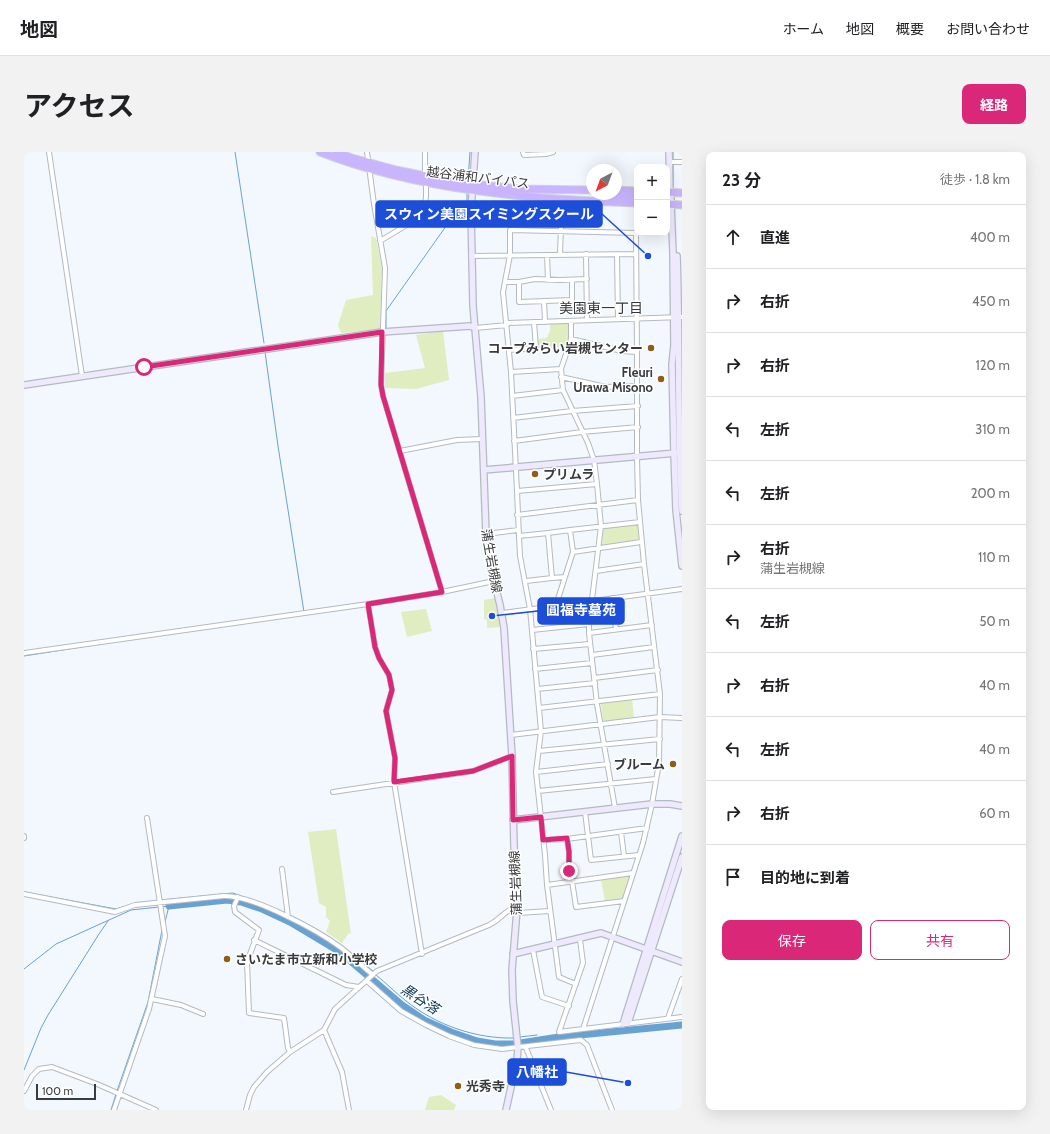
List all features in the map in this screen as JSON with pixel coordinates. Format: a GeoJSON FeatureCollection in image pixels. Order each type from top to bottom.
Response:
{"type":"FeatureCollection","features":[{"type":"Feature","properties":{"kind":"highway","name":"越谷浦和バイパス"},"geometry":{"type":"LineString","coordinates":[[320,152],[425,180],[562,199],[634,203]]}},
{"type":"Feature","properties":{"kind":"highway","name":"越谷浦和バイパス"},"geometry":{"type":"LineString","coordinates":[[336,152],[368,166]]}},
{"type":"Feature","properties":{"kind":"highway","name":"越谷浦和バイパス"},"geometry":{"type":"LineString","coordinates":[[472,187],[586,190]]}},
{"type":"Feature","properties":{"kind":"highway"},"geometry":{"type":"LineString","coordinates":[[622,190],[634,191]]}},
{"type":"Feature","properties":{"kind":"highway"},"geometry":{"type":"LineString","coordinates":[[670,192],[682,193]]}},
{"type":"Feature","properties":{"kind":"highway"},"geometry":{"type":"LineString","coordinates":[[670,193],[676,196],[682,196]]}},
{"type":"Feature","properties":{"kind":"highway"},"geometry":{"type":"LineString","coordinates":[[622,196],[634,198]]}},
{"type":"Feature","properties":{"kind":"highway"},"geometry":{"type":"LineString","coordinates":[[670,204],[682,205]]}},
{"type":"Feature","properties":{"kind":"street"},"geometry":{"type":"LineString","coordinates":[[49,152],[82,376]]}},
{"type":"Feature","properties":{"kind":"street"},"geometry":{"type":"LineString","coordinates":[[367,152],[385,268],[381,385],[442,592]]}},
{"type":"Feature","properties":{"kind":"street"},"geometry":{"type":"LineString","coordinates":[[380,241],[410,223],[425,204],[425,152]]}},
{"type":"Feature","properties":{"kind":"street","name":"蒲生岩槻線"},"geometry":{"type":"LineString","coordinates":[[474,152],[472,187],[472,294],[479,367],[486,534],[494,581],[502,613],[511,735],[513,820],[518,906],[513,954],[512,995],[517,1045],[516,1070],[506,1110]]}},
{"type":"Feature","properties":{"kind":"street"},"geometry":{"type":"LineString","coordinates":[[523,152],[524,156],[554,152]]}},
{"type":"Feature","properties":{"kind":"street"},"geometry":{"type":"LineString","coordinates":[[669,152],[669,162],[682,162]]}},
{"type":"Feature","properties":{"kind":"street"},"geometry":{"type":"LineString","coordinates":[[560,254],[562,199]]}},
{"type":"Feature","properties":{"kind":"street"},"geometry":{"type":"LineString","coordinates":[[670,206],[673,210],[678,318],[672,364],[682,511]]}},
{"type":"Feature","properties":{"kind":"street"},"geometry":{"type":"LineString","coordinates":[[576,984],[559,977],[547,885],[536,772],[541,731],[530,609],[526,581],[520,556],[511,372],[504,292],[510,255],[510,230],[636,233],[638,500],[641,542],[658,670],[660,694],[660,739],[656,779],[647,828],[583,1029]]}},
{"type":"Feature","properties":{"kind":"street"},"geometry":{"type":"LineString","coordinates":[[586,254],[587,320]]}},
{"type":"Feature","properties":{"kind":"street"},"geometry":{"type":"LineString","coordinates":[[617,254],[618,319]]}},
{"type":"Feature","properties":{"kind":"street"},"geometry":{"type":"LineString","coordinates":[[472,256],[636,254]]}},
{"type":"Feature","properties":{"kind":"street"},"geometry":{"type":"LineString","coordinates":[[548,255],[548,280]]}},
{"type":"Feature","properties":{"kind":"street"},"geometry":{"type":"LineString","coordinates":[[506,282],[519,282],[535,279],[587,279]]}},
{"type":"Feature","properties":{"kind":"street"},"geometry":{"type":"LineString","coordinates":[[519,282],[519,302],[572,300],[572,280]]}},
{"type":"Feature","properties":{"kind":"street"},"geometry":{"type":"LineString","coordinates":[[544,301],[545,322]]}},
{"type":"Feature","properties":{"kind":"street"},"geometry":{"type":"LineString","coordinates":[[24,385],[382,332],[470,326],[475,328],[534,322],[678,318]]}},
{"type":"Feature","properties":{"kind":"street"},"geometry":{"type":"LineString","coordinates":[[571,321],[571,339],[560,369],[563,390],[594,460],[601,526],[589,633],[594,681],[615,808]]}},
{"type":"Feature","properties":{"kind":"street"},"geometry":{"type":"LineString","coordinates":[[509,350],[536,348],[534,322]]}},
{"type":"Feature","properties":{"kind":"street"},"geometry":{"type":"LineString","coordinates":[[571,339],[622,351],[638,352]]}},
{"type":"Feature","properties":{"kind":"street"},"geometry":{"type":"LineString","coordinates":[[511,372],[560,369]]}},
{"type":"Feature","properties":{"kind":"street"},"geometry":{"type":"LineString","coordinates":[[561,377],[606,387],[638,386]]}},
{"type":"Feature","properties":{"kind":"street"},"geometry":{"type":"LineString","coordinates":[[512,396],[563,390]]}},
{"type":"Feature","properties":{"kind":"street"},"geometry":{"type":"LineString","coordinates":[[513,418],[572,411],[638,406]]}},
{"type":"Feature","properties":{"kind":"street"},"geometry":{"type":"LineString","coordinates":[[514,441],[582,432],[638,427]]}},
{"type":"Feature","properties":{"kind":"street"},"geometry":{"type":"LineString","coordinates":[[400,451],[457,440],[482,439]]}},
{"type":"Feature","properties":{"kind":"street"},"geometry":{"type":"LineString","coordinates":[[484,470],[679,454]]}},
{"type":"Feature","properties":{"kind":"street"},"geometry":{"type":"LineString","coordinates":[[679,454],[676,510],[682,566]]}},
{"type":"Feature","properties":{"kind":"street"},"geometry":{"type":"LineString","coordinates":[[517,491],[596,484]]}},
{"type":"Feature","properties":{"kind":"street"},"geometry":{"type":"LineString","coordinates":[[517,515],[638,500]]}},
{"type":"Feature","properties":{"kind":"street"},"geometry":{"type":"LineString","coordinates":[[519,536],[640,522]]}},
{"type":"Feature","properties":{"kind":"street"},"geometry":{"type":"LineString","coordinates":[[486,534],[518,530]]}},
{"type":"Feature","properties":{"kind":"street"},"geometry":{"type":"LineString","coordinates":[[556,605],[573,552],[570,530]]}},
{"type":"Feature","properties":{"kind":"street"},"geometry":{"type":"LineString","coordinates":[[548,533],[552,578]]}},
{"type":"Feature","properties":{"kind":"street"},"geometry":{"type":"LineString","coordinates":[[573,552],[641,542]]}},
{"type":"Feature","properties":{"kind":"street"},"geometry":{"type":"LineString","coordinates":[[596,571],[644,564]]}},
{"type":"Feature","properties":{"kind":"street"},"geometry":{"type":"LineString","coordinates":[[526,581],[565,577]]}},
{"type":"Feature","properties":{"kind":"street"},"geometry":{"type":"LineString","coordinates":[[24,653],[368,604],[442,592],[494,581]]}},
{"type":"Feature","properties":{"kind":"street"},"geometry":{"type":"LineString","coordinates":[[502,613],[682,589]]}},
{"type":"Feature","properties":{"kind":"street"},"geometry":{"type":"LineString","coordinates":[[612,598],[616,630]]}},
{"type":"Feature","properties":{"kind":"street"},"geometry":{"type":"LineString","coordinates":[[368,604],[375,647],[379,658],[389,675],[392,690],[386,711],[395,758],[394,782],[422,954]]}},
{"type":"Feature","properties":{"kind":"street"},"geometry":{"type":"LineString","coordinates":[[532,630],[589,624]]}},
{"type":"Feature","properties":{"kind":"street"},"geometry":{"type":"LineString","coordinates":[[589,633],[652,625]]}},
{"type":"Feature","properties":{"kind":"street"},"geometry":{"type":"LineString","coordinates":[[533,649],[590,644]]}},
{"type":"Feature","properties":{"kind":"street"},"geometry":{"type":"LineString","coordinates":[[592,655],[654,647]]}},
{"type":"Feature","properties":{"kind":"street"},"geometry":{"type":"LineString","coordinates":[[535,669],[592,663]]}},
{"type":"Feature","properties":{"kind":"street"},"geometry":{"type":"LineString","coordinates":[[537,689],[658,670]]}},
{"type":"Feature","properties":{"kind":"street"},"geometry":{"type":"LineString","coordinates":[[539,708],[660,694]]}},
{"type":"Feature","properties":{"kind":"street"},"geometry":{"type":"LineString","coordinates":[[511,735],[660,717],[682,718]]}},
{"type":"Feature","properties":{"kind":"street"},"geometry":{"type":"LineString","coordinates":[[539,751],[605,746],[660,739]]}},
{"type":"Feature","properties":{"kind":"street"},"geometry":{"type":"LineString","coordinates":[[333,792],[473,771],[512,756]]}},
{"type":"Feature","properties":{"kind":"street"},"geometry":{"type":"LineString","coordinates":[[536,772],[608,764]]}},
{"type":"Feature","properties":{"kind":"street"},"geometry":{"type":"LineString","coordinates":[[538,791],[656,779]]}},
{"type":"Feature","properties":{"kind":"street"},"geometry":{"type":"LineString","coordinates":[[513,820],[652,804],[682,806]]}},
{"type":"Feature","properties":{"kind":"street"},"geometry":{"type":"LineString","coordinates":[[585,812],[591,860],[639,855]]}},
{"type":"Feature","properties":{"kind":"street"},"geometry":{"type":"LineString","coordinates":[[114,1110],[140,1038],[152,999],[165,936],[147,818]]}},
{"type":"Feature","properties":{"kind":"street"},"geometry":{"type":"LineString","coordinates":[[543,840],[647,828]]}},
{"type":"Feature","properties":{"kind":"street"},"geometry":{"type":"LineString","coordinates":[[621,832],[624,856]]}},
{"type":"Feature","properties":{"kind":"street"},"geometry":{"type":"LineString","coordinates":[[626,1024],[682,836]]}},
{"type":"Feature","properties":{"kind":"street"},"geometry":{"type":"LineString","coordinates":[[567,838],[569,871],[576,907],[624,901]]}},
{"type":"Feature","properties":{"kind":"street"},"geometry":{"type":"LineString","coordinates":[[649,949],[682,857]]}},
{"type":"Feature","properties":{"kind":"street"},"geometry":{"type":"LineString","coordinates":[[282,869],[288,917]]}},
{"type":"Feature","properties":{"kind":"street"},"geometry":{"type":"LineString","coordinates":[[547,885],[633,873]]}},
{"type":"Feature","properties":{"kind":"street"},"geometry":{"type":"LineString","coordinates":[[24,894],[115,912],[135,906],[224,896],[238,897],[252,901],[317,932],[340,947],[373,976]]}},
{"type":"Feature","properties":{"kind":"street"},"geometry":{"type":"LineString","coordinates":[[238,897],[234,906],[235,912],[259,930],[247,962],[249,1013],[284,1018],[288,1048],[290,1052]]}},
{"type":"Feature","properties":{"kind":"street"},"geometry":{"type":"LineString","coordinates":[[246,1110],[250,1094],[267,1072],[290,1052],[324,1030],[334,1009],[368,981],[377,971],[422,954],[492,924],[508,911],[518,906]]}},
{"type":"Feature","properties":{"kind":"street"},"geometry":{"type":"LineString","coordinates":[[518,913],[550,911]]}},
{"type":"Feature","properties":{"kind":"street"},"geometry":{"type":"LineString","coordinates":[[513,954],[601,933],[682,962]]}},
{"type":"Feature","properties":{"kind":"street"},"geometry":{"type":"LineString","coordinates":[[580,938],[583,963],[560,1032],[682,1017]]}},
{"type":"Feature","properties":{"kind":"street"},"geometry":{"type":"LineString","coordinates":[[254,940],[346,986],[359,988]]}},
{"type":"Feature","properties":{"kind":"street"},"geometry":{"type":"LineString","coordinates":[[533,950],[542,997],[569,1006]]}},
{"type":"Feature","properties":{"kind":"street"},"geometry":{"type":"LineString","coordinates":[[668,1018],[682,979]]}},
{"type":"Feature","properties":{"kind":"street"},"geometry":{"type":"LineString","coordinates":[[368,981],[401,1011],[449,1036],[474,1045],[502,1049],[517,1045],[526,1048],[581,1040],[587,1045],[612,1110]]}},
{"type":"Feature","properties":{"kind":"street"},"geometry":{"type":"LineString","coordinates":[[152,999],[181,1006],[203,1014]]}},
{"type":"Feature","properties":{"kind":"street"},"geometry":{"type":"LineString","coordinates":[[324,1030],[342,1072],[349,1110]]}},
{"type":"Feature","properties":{"kind":"street"},"geometry":{"type":"LineString","coordinates":[[526,1048],[551,1110]]}},
{"type":"Feature","properties":{"kind":"street"},"geometry":{"type":"LineString","coordinates":[[24,1091],[32,1076],[39,1069],[52,1067],[91,1081],[156,1110]]}},
{"type":"Feature","properties":{"kind":"green space"},"geometry":{"type":"Polygon","coordinates":[[[371,236],[376,238],[382,269],[380,329],[341,333],[338,325],[346,300],[373,295],[371,236]]]}},
{"type":"Feature","properties":{"kind":"green space"},"geometry":{"type":"Polygon","coordinates":[[[550,323],[568,324],[569,338],[565,347],[538,348],[537,339],[547,338],[550,331],[550,323]]]}},
{"type":"Feature","properties":{"kind":"green space"},"geometry":{"type":"Polygon","coordinates":[[[443,331],[449,380],[416,389],[385,388],[385,373],[425,368],[416,335],[443,331]]]}},
{"type":"Feature","properties":{"kind":"green space"},"geometry":{"type":"Polygon","coordinates":[[[638,525],[639,540],[602,546],[603,528],[638,525]]]}},
{"type":"Feature","properties":{"kind":"green space"},"geometry":{"type":"Polygon","coordinates":[[[495,598],[499,613],[499,627],[487,628],[487,620],[484,619],[484,600],[495,598]]]}},
{"type":"Feature","properties":{"kind":"green space"},"geometry":{"type":"Polygon","coordinates":[[[426,609],[432,631],[407,637],[401,612],[426,609]]]}},
{"type":"Feature","properties":{"kind":"green space"},"geometry":{"type":"Polygon","coordinates":[[[632,698],[634,718],[603,720],[602,702],[632,698]]]}},
{"type":"Feature","properties":{"kind":"green space"},"geometry":{"type":"Polygon","coordinates":[[[336,829],[351,934],[349,933],[342,943],[326,932],[330,921],[326,917],[326,907],[319,903],[308,832],[336,829]]]}},
{"type":"Feature","properties":{"kind":"green space"},"geometry":{"type":"Polygon","coordinates":[[[630,876],[623,898],[605,901],[601,880],[630,876]]]}},
{"type":"Feature","properties":{"kind":"green space"},"geometry":{"type":"Polygon","coordinates":[[[441,1095],[456,1105],[454,1110],[425,1110],[429,1097],[441,1095]]]}},
{"type":"Feature","properties":{"kind":"waterway"},"geometry":{"type":"LineString","coordinates":[[235,152],[264,343]]}},
{"type":"Feature","properties":{"kind":"waterway"},"geometry":{"type":"LineString","coordinates":[[468,180],[470,152]]}},
{"type":"Feature","properties":{"kind":"waterway"},"geometry":{"type":"LineString","coordinates":[[673,152],[673,161]]}},
{"type":"Feature","properties":{"kind":"waterway"},"geometry":{"type":"LineString","coordinates":[[673,164],[673,185]]}},
{"type":"Feature","properties":{"kind":"waterway"},"geometry":{"type":"LineString","coordinates":[[467,193],[467,203]]}},
{"type":"Feature","properties":{"kind":"waterway"},"geometry":{"type":"LineString","coordinates":[[386,329],[386,311],[461,205]]}},
{"type":"Feature","properties":{"kind":"waterway"},"geometry":{"type":"LineString","coordinates":[[304,612],[265,352],[310,345]]}},
{"type":"Feature","properties":{"kind":"waterway"},"geometry":{"type":"LineString","coordinates":[[24,656],[120,641]]}},
{"type":"Feature","properties":{"kind":"waterway"},"geometry":{"type":"LineString","coordinates":[[24,892],[116,909],[133,904]]}},
{"type":"Feature","properties":{"kind":"waterway"},"geometry":{"type":"LineString","coordinates":[[162,900],[233,893],[275,909]]}},
{"type":"Feature","properties":{"kind":"waterway","name":"黒谷落"},"geometry":{"type":"LineString","coordinates":[[169,906],[227,900],[241,902],[262,909],[290,922],[340,952],[402,1005],[424,1020],[451,1032],[477,1041],[495,1044],[514,1044],[559,1037],[682,1025]]}},
{"type":"Feature","properties":{"kind":"waterway"},"geometry":{"type":"LineString","coordinates":[[162,907],[169,906],[165,922]]}},
{"type":"Feature","properties":{"kind":"waterway"},"geometry":{"type":"LineString","coordinates":[[24,969],[56,944],[131,910],[159,907]]}},
{"type":"Feature","properties":{"kind":"waterway"},"geometry":{"type":"LineString","coordinates":[[289,915],[334,940],[374,972]]}},
{"type":"Feature","properties":{"kind":"waterway"},"geometry":{"type":"LineString","coordinates":[[24,1070],[41,1028],[48,1015],[108,921]]}},
{"type":"Feature","properties":{"kind":"waterway"},"geometry":{"type":"LineString","coordinates":[[117,1091],[148,1002],[162,930]]}},
{"type":"Feature","properties":{"kind":"waterway"},"geometry":{"type":"LineString","coordinates":[[376,975],[418,1010],[443,1024],[485,1036],[514,1038]]}},
{"type":"Feature","properties":{"kind":"waterway"},"geometry":{"type":"LineString","coordinates":[[520,1037],[537,1035]]}},
{"type":"Feature","properties":{"kind":"waterway"},"geometry":{"type":"LineString","coordinates":[[111,1110],[116,1094]]}},
{"type":"Feature","properties":{"kind":"place","name":"スウィン美園スイミングスクール"},"geometry":{"type":"Point","coordinates":[648,256]}},
{"type":"Feature","properties":{"kind":"place","name":"コープみらい岩槻センター"},"geometry":{"type":"Point","coordinates":[651,348]}},
{"type":"Feature","properties":{"kind":"place","name":"Fleuri Urawa Misono"},"geometry":{"type":"Point","coordinates":[661,379]}},
{"type":"Feature","properties":{"kind":"place","name":"プリムラ"},"geometry":{"type":"Point","coordinates":[535,474]}},
{"type":"Feature","properties":{"kind":"place","name":"圓福寺墓苑"},"geometry":{"type":"Point","coordinates":[492,616]}},
{"type":"Feature","properties":{"kind":"place","name":"ブルーム"},"geometry":{"type":"Point","coordinates":[673,764]}},
{"type":"Feature","properties":{"kind":"place","name":"さいたま市立新和小学校"},"geometry":{"type":"Point","coordinates":[227,959]}},
{"type":"Feature","properties":{"kind":"place","name":"八幡社"},"geometry":{"type":"Point","coordinates":[628,1083]}},
{"type":"Feature","properties":{"kind":"place","name":"光秀寺"},"geometry":{"type":"Point","coordinates":[458,1086]}},
{"type":"Feature","properties":{"kind":"district","name":"美園東一丁目"},"geometry":{"type":"Point","coordinates":[601,308]}},
{"type":"Feature","properties":{"kind":"route"},"geometry":{"type":"LineString","coordinates":[[144,367],[382,332],[381,385],[383,396],[442,592],[368,604],[375,647],[379,658],[389,675],[392,690],[386,711],[395,758],[394,782],[473,771],[512,756],[513,820],[541,817],[543,840],[567,838],[569,871]]}}]}
